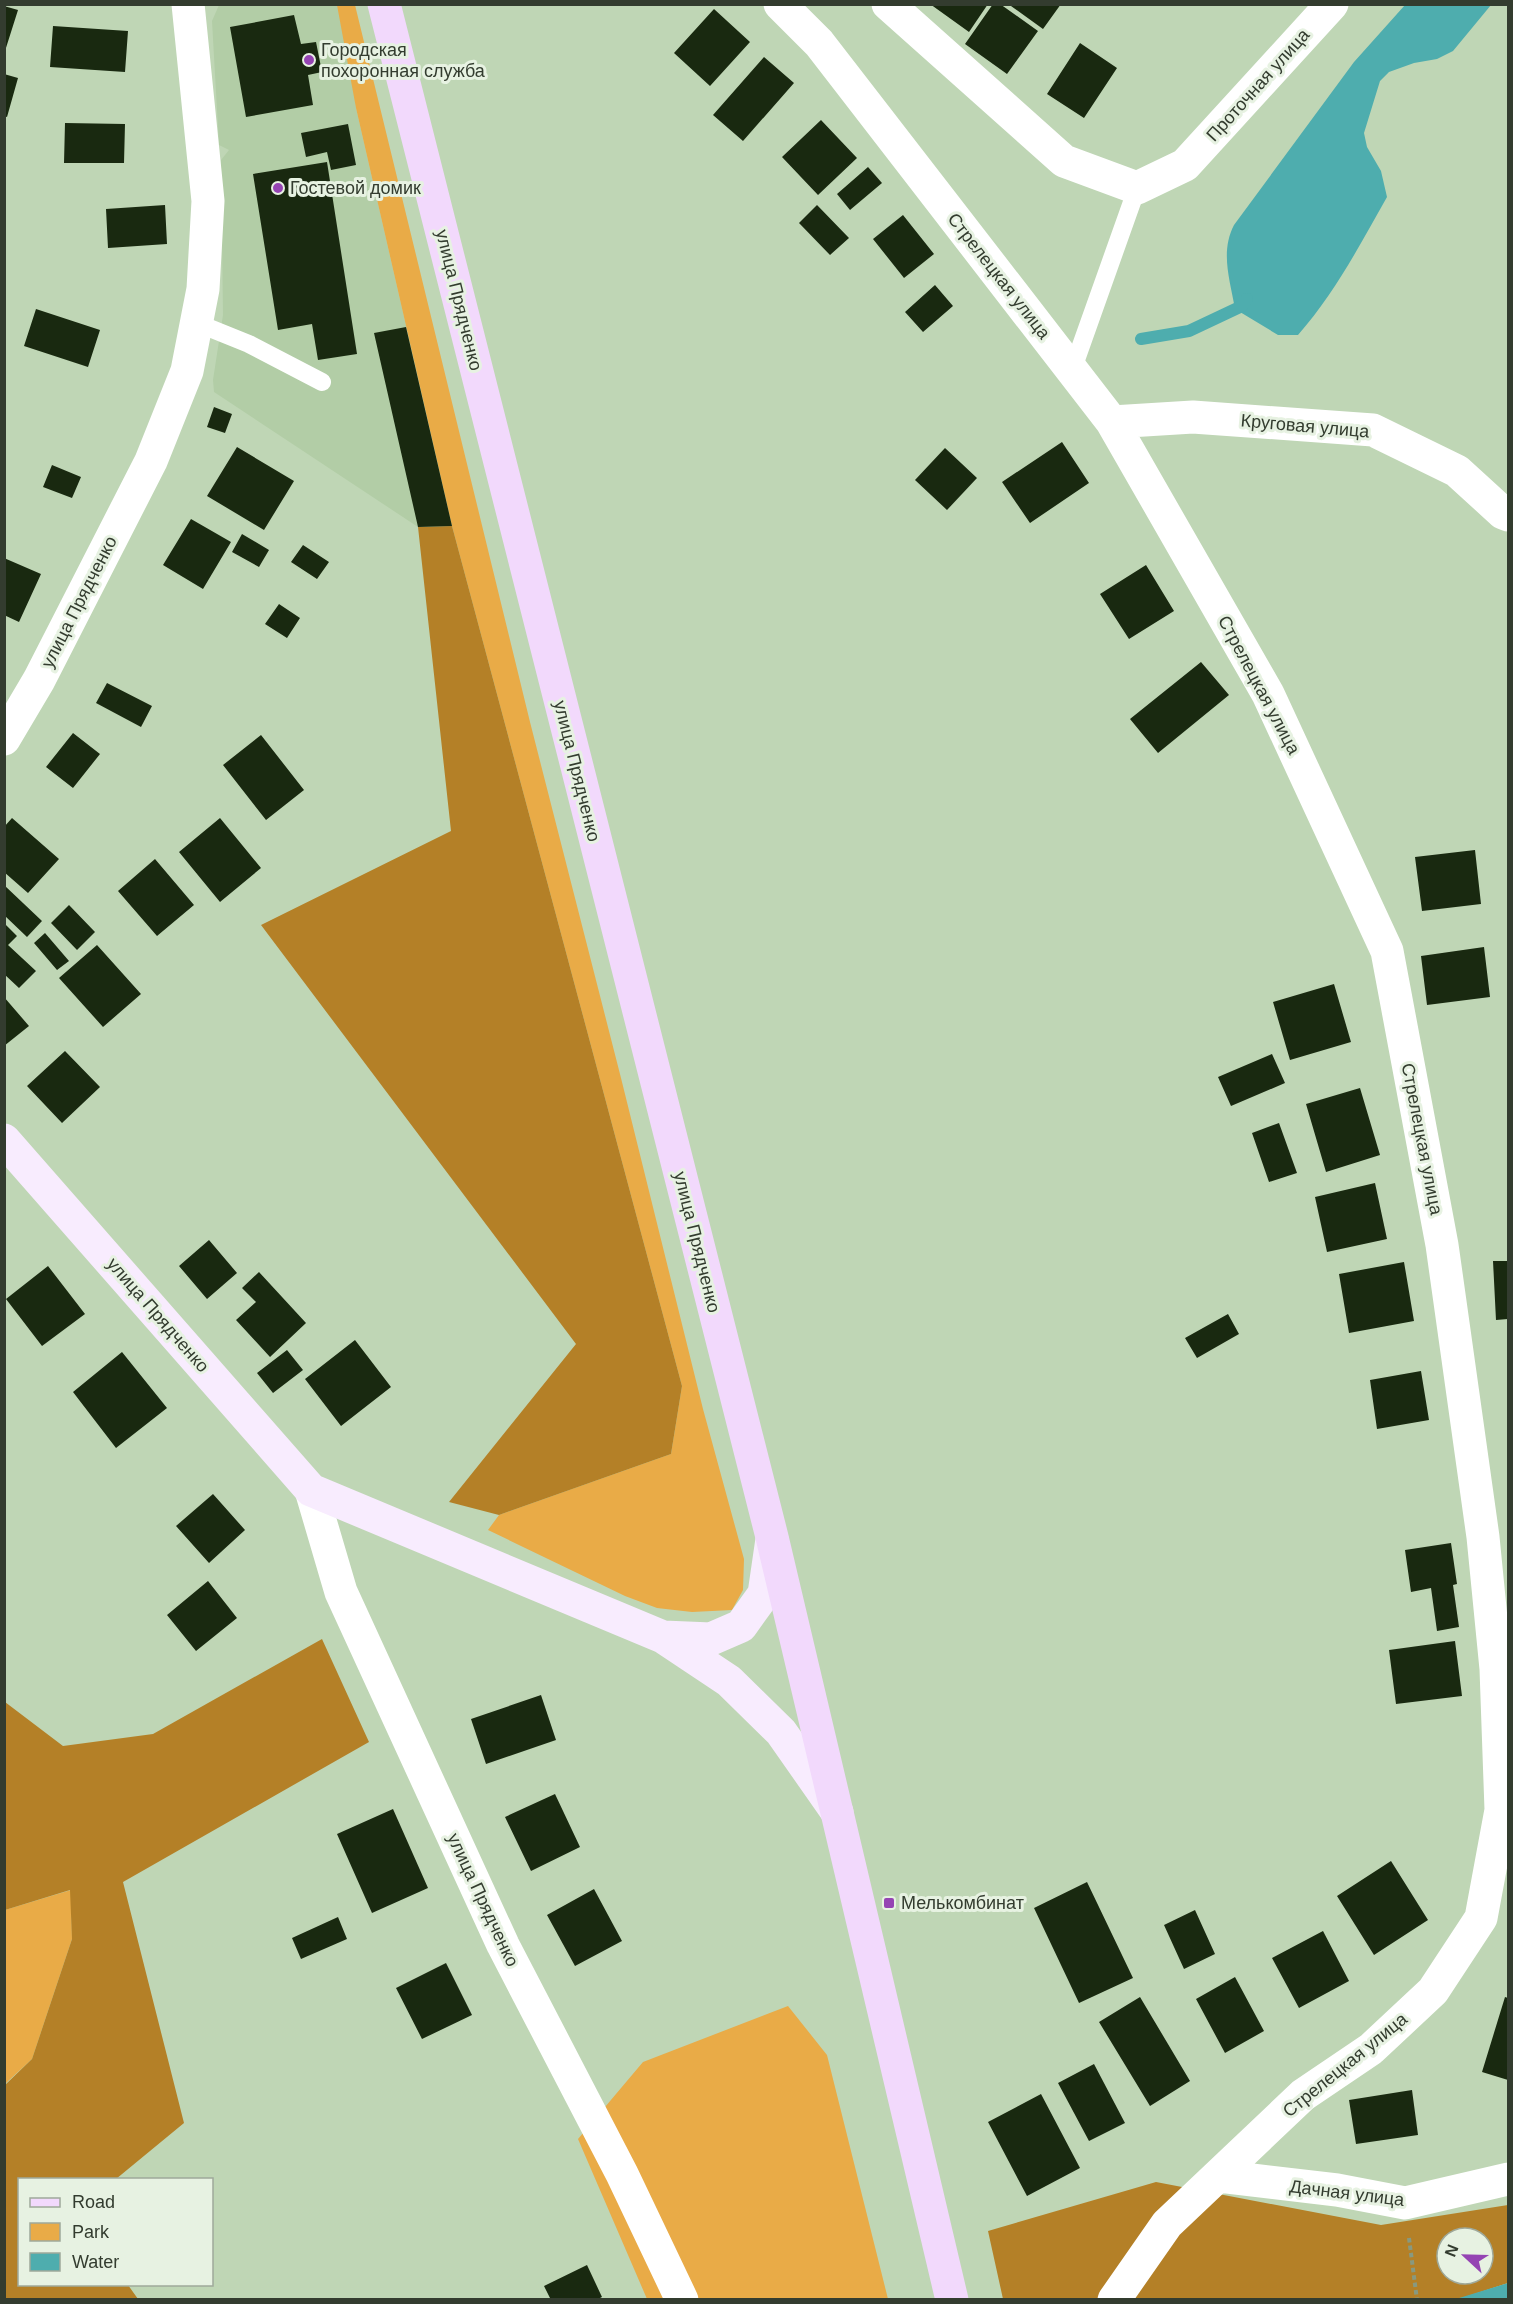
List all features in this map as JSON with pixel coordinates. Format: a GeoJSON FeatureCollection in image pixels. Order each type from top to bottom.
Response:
{"type":"FeatureCollection","features":[{"type":"Feature","properties":{"kind":"main road","name":"улица Прядченко"},"geometry":{"type":"LineString","coordinates":[[384,4],[772,1537],[952,2300]]}},
{"type":"Feature","properties":{"kind":"street","name":"улица Прядченко"},"geometry":{"type":"LineString","coordinates":[[4,739],[39,681],[151,461],[188,371],[203,289],[208,201],[188,4]]}},
{"type":"Feature","properties":{"kind":"street","name":"Стрелецкая улица"},"geometry":{"type":"LineString","coordinates":[[780,4],[819,43],[1112,422],[1268,694],[1387,951],[1442,1245],[1483,1537],[1496,1669],[1501,1810],[1481,1918],[1434,1991],[1371,2049],[1303,2095],[1167,2224],[1114,2300]]}},
{"type":"Feature","properties":{"kind":"street"},"geometry":{"type":"LineString","coordinates":[[888,4],[1064,161],[1137,188]]}},
{"type":"Feature","properties":{"kind":"street","name":"Проточная улица"},"geometry":{"type":"LineString","coordinates":[[1137,188],[1185,165],[1332,4]]}},
{"type":"Feature","properties":{"kind":"street","name":"Круговая улица"},"geometry":{"type":"LineString","coordinates":[[1112,422],[1193,417],[1373,430],[1457,471],[1503,513],[1509,514]]}},
{"type":"Feature","properties":{"kind":"street","name":"улица Прядченко"},"geometry":{"type":"LineString","coordinates":[[4,1140],[311,1490],[341,1592],[503,1945],[622,2174],[682,2300]]}},
{"type":"Feature","properties":{"kind":"street","name":"улица Прядченко"},"geometry":{"type":"LineString","coordinates":[[311,1490],[663,1637],[729,1681],[781,1732],[839,1815]]}},
{"type":"Feature","properties":{"kind":"street","name":"улица Прядченко"},"geometry":{"type":"LineString","coordinates":[[663,1637],[711,1639],[741,1626],[764,1594],[772,1537]]}},
{"type":"Feature","properties":{"kind":"street","name":"Дачная улица"},"geometry":{"type":"LineString","coordinates":[[1219,2176],[1337,2190],[1405,2203],[1509,2180]]}},
{"type":"Feature","properties":{"kind":"lane"},"geometry":{"type":"LineString","coordinates":[[1072,371],[1137,188]]}},
{"type":"Feature","properties":{"kind":"lane"},"geometry":{"type":"LineString","coordinates":[[196,323],[249,344],[322,382]]}},
{"type":"Feature","properties":{"kind":"path"},"geometry":{"type":"LineString","coordinates":[[1405,2203],[1417,2299]]}},
{"type":"Feature","properties":{"kind":"shaded area"},"geometry":{"type":"Polygon","coordinates":[[[219,5],[348,5],[356,108],[452,526],[418,527],[214,392],[213,380],[223,315],[221,160],[229,150],[219,145],[212,21],[219,5]]]}},
{"type":"Feature","properties":{"kind":"shaded area"},"geometry":{"type":"Polygon","coordinates":[[[452,526],[682,1386],[671,1454],[499,1515],[449,1502],[576,1344],[261,925],[451,831],[418,527],[452,526]]]}},
{"type":"Feature","properties":{"kind":"shaded area"},"geometry":{"type":"Polygon","coordinates":[[[322,1639],[369,1742],[123,1882],[184,2123],[117,2178],[18,2178],[18,2286],[129,2286],[138,2299],[5,2299],[5,2085],[32,2059],[72,1939],[70,1890],[5,1910],[5,1702],[63,1746],[153,1734],[322,1639]]]}},
{"type":"Feature","properties":{"kind":"shaded area"},"geometry":{"type":"Polygon","coordinates":[[[1156,2182],[1381,2225],[1508,2205],[1508,2283],[1456,2300],[1003,2299],[988,2231],[1156,2182]]]}},
{"type":"Feature","properties":{"kind":"green space"},"geometry":{"type":"Polygon","coordinates":[[[337,5],[355,5],[530,722],[703,1409],[744,1559],[743,1590],[732,1610],[692,1612],[657,1608],[625,1596],[488,1530],[499,1515],[671,1454],[682,1386],[452,526],[356,108],[337,5]]]}},
{"type":"Feature","properties":{"kind":"green space"},"geometry":{"type":"Polygon","coordinates":[[[71,1890],[72,1939],[32,2059],[5,2084],[5,1910],[71,1890]]]}},
{"type":"Feature","properties":{"kind":"green space"},"geometry":{"type":"Polygon","coordinates":[[[788,2006],[827,2055],[888,2299],[647,2299],[578,2139],[643,2062],[788,2006]]]}},
{"type":"Feature","properties":{"kind":"water"},"geometry":{"type":"Polygon","coordinates":[[[1405,5],[1491,5],[1453,51],[1437,59],[1414,63],[1389,72],[1380,81],[1364,133],[1367,147],[1381,171],[1387,197],[1346,269],[1311,319],[1298,335],[1278,335],[1235,309],[1227,266],[1230,235],[1234,225],[1354,62],[1405,5]]]}},
{"type":"Feature","properties":{"kind":"water"},"geometry":{"type":"Polygon","coordinates":[[[1508,2283],[1508,2299],[1456,2299],[1508,2283]]]}},
{"type":"Feature","properties":{"kind":"building"},"geometry":{"type":"Polygon","coordinates":[[[930,4],[988,4],[969,32],[930,4]]]}},
{"type":"Feature","properties":{"kind":"building"},"geometry":{"type":"Polygon","coordinates":[[[993,4],[1000,4],[1038,31],[1007,74],[965,44],[993,4]]]}},
{"type":"Feature","properties":{"kind":"building"},"geometry":{"type":"Polygon","coordinates":[[[1012,4],[1061,4],[1043,29],[1011,6],[1012,4]]]}},
{"type":"Feature","properties":{"kind":"building"},"geometry":{"type":"Polygon","coordinates":[[[4,6],[18,10],[5,51],[4,51],[4,6]]]}},
{"type":"Feature","properties":{"kind":"building"},"geometry":{"type":"Polygon","coordinates":[[[714,9],[750,42],[710,86],[674,53],[714,9]]]}},
{"type":"Feature","properties":{"kind":"building"},"geometry":{"type":"Polygon","coordinates":[[[294,15],[301,44],[316,42],[322,72],[308,75],[313,105],[246,117],[230,27],[294,15]]]}},
{"type":"Feature","properties":{"kind":"building"},"geometry":{"type":"Polygon","coordinates":[[[53,26],[128,31],[125,72],[50,67],[53,26]]]}},
{"type":"Feature","properties":{"kind":"building"},"geometry":{"type":"Polygon","coordinates":[[[1080,43],[1117,68],[1084,118],[1047,94],[1080,43]]]}},
{"type":"Feature","properties":{"kind":"building"},"geometry":{"type":"Polygon","coordinates":[[[764,57],[794,83],[743,141],[713,115],[764,57]]]}},
{"type":"Feature","properties":{"kind":"building"},"geometry":{"type":"Polygon","coordinates":[[[4,74],[18,78],[7,117],[4,116],[4,74]]]}},
{"type":"Feature","properties":{"kind":"building"},"geometry":{"type":"Polygon","coordinates":[[[821,120],[857,158],[818,195],[782,157],[821,120]]]}},
{"type":"Feature","properties":{"kind":"building"},"geometry":{"type":"Polygon","coordinates":[[[65,123],[125,124],[124,163],[64,163],[65,123]]]}},
{"type":"Feature","properties":{"kind":"building"},"geometry":{"type":"Polygon","coordinates":[[[348,124],[356,165],[331,170],[327,152],[306,157],[301,133],[348,124]]]}},
{"type":"Feature","properties":{"kind":"building"},"geometry":{"type":"Polygon","coordinates":[[[327,162],[357,354],[318,360],[312,324],[278,330],[253,174],[327,162]]]}},
{"type":"Feature","properties":{"kind":"building"},"geometry":{"type":"Polygon","coordinates":[[[868,167],[882,183],[850,210],[837,194],[868,167]]]}},
{"type":"Feature","properties":{"kind":"building"},"geometry":{"type":"Polygon","coordinates":[[[165,205],[167,244],[108,248],[106,209],[165,205]]]}},
{"type":"Feature","properties":{"kind":"building"},"geometry":{"type":"Polygon","coordinates":[[[817,205],[849,238],[830,255],[799,223],[817,205]]]}},
{"type":"Feature","properties":{"kind":"building"},"geometry":{"type":"Polygon","coordinates":[[[903,215],[934,254],[904,278],[873,239],[903,215]]]}},
{"type":"Feature","properties":{"kind":"building"},"geometry":{"type":"Polygon","coordinates":[[[935,285],[953,306],[923,332],[905,312],[935,285]]]}},
{"type":"Feature","properties":{"kind":"building"},"geometry":{"type":"Polygon","coordinates":[[[36,309],[100,330],[88,367],[24,346],[36,309]]]}},
{"type":"Feature","properties":{"kind":"building"},"geometry":{"type":"Polygon","coordinates":[[[406,327],[452,526],[418,527],[374,333],[406,327]]]}},
{"type":"Feature","properties":{"kind":"building"},"geometry":{"type":"Polygon","coordinates":[[[214,407],[232,414],[225,433],[207,427],[214,407]]]}},
{"type":"Feature","properties":{"kind":"building"},"geometry":{"type":"Polygon","coordinates":[[[1062,442],[1089,483],[1030,523],[1002,482],[1062,442]]]}},
{"type":"Feature","properties":{"kind":"building"},"geometry":{"type":"Polygon","coordinates":[[[237,447],[294,481],[264,530],[207,496],[237,447]]]}},
{"type":"Feature","properties":{"kind":"building"},"geometry":{"type":"Polygon","coordinates":[[[945,448],[977,478],[947,510],[915,480],[945,448]]]}},
{"type":"Feature","properties":{"kind":"building"},"geometry":{"type":"Polygon","coordinates":[[[52,465],[81,477],[72,498],[43,487],[52,465]]]}},
{"type":"Feature","properties":{"kind":"building"},"geometry":{"type":"Polygon","coordinates":[[[191,519],[231,542],[203,589],[163,565],[191,519]]]}},
{"type":"Feature","properties":{"kind":"building"},"geometry":{"type":"Polygon","coordinates":[[[242,534],[269,550],[259,567],[232,552],[242,534]]]}},
{"type":"Feature","properties":{"kind":"building"},"geometry":{"type":"Polygon","coordinates":[[[303,545],[329,562],[317,579],[291,562],[303,545]]]}},
{"type":"Feature","properties":{"kind":"building"},"geometry":{"type":"Polygon","coordinates":[[[4,558],[41,574],[19,622],[4,615],[4,558]]]}},
{"type":"Feature","properties":{"kind":"building"},"geometry":{"type":"Polygon","coordinates":[[[1146,565],[1174,611],[1129,639],[1100,594],[1146,565]]]}},
{"type":"Feature","properties":{"kind":"building"},"geometry":{"type":"Polygon","coordinates":[[[279,604],[300,618],[287,638],[265,624],[279,604]]]}},
{"type":"Feature","properties":{"kind":"building"},"geometry":{"type":"Polygon","coordinates":[[[1201,662],[1229,695],[1158,753],[1130,719],[1201,662]]]}},
{"type":"Feature","properties":{"kind":"building"},"geometry":{"type":"Polygon","coordinates":[[[107,683],[152,706],[141,727],[96,703],[107,683]]]}},
{"type":"Feature","properties":{"kind":"building"},"geometry":{"type":"Polygon","coordinates":[[[73,733],[100,754],[73,788],[46,767],[73,733]]]}},
{"type":"Feature","properties":{"kind":"building"},"geometry":{"type":"Polygon","coordinates":[[[261,735],[304,790],[266,820],[223,765],[261,735]]]}},
{"type":"Feature","properties":{"kind":"building"},"geometry":{"type":"Polygon","coordinates":[[[12,818],[59,859],[28,893],[4,872],[4,827],[12,818]]]}},
{"type":"Feature","properties":{"kind":"building"},"geometry":{"type":"Polygon","coordinates":[[[220,818],[261,868],[220,902],[179,852],[220,818]]]}},
{"type":"Feature","properties":{"kind":"building"},"geometry":{"type":"Polygon","coordinates":[[[1475,850],[1481,904],[1422,911],[1415,857],[1475,850]]]}},
{"type":"Feature","properties":{"kind":"building"},"geometry":{"type":"Polygon","coordinates":[[[155,859],[194,905],[157,936],[118,891],[155,859]]]}},
{"type":"Feature","properties":{"kind":"building"},"geometry":{"type":"Polygon","coordinates":[[[4,885],[42,921],[27,937],[4,915],[4,885]]]}},
{"type":"Feature","properties":{"kind":"building"},"geometry":{"type":"Polygon","coordinates":[[[69,905],[95,932],[77,950],[51,923],[69,905]]]}},
{"type":"Feature","properties":{"kind":"building"},"geometry":{"type":"Polygon","coordinates":[[[4,923],[17,936],[8,945],[36,971],[19,988],[4,974],[4,923]]]}},
{"type":"Feature","properties":{"kind":"building"},"geometry":{"type":"Polygon","coordinates":[[[45,933],[69,961],[57,970],[34,943],[45,933]]]}},
{"type":"Feature","properties":{"kind":"building"},"geometry":{"type":"Polygon","coordinates":[[[97,945],[141,994],[103,1027],[59,978],[97,945]]]}},
{"type":"Feature","properties":{"kind":"building"},"geometry":{"type":"Polygon","coordinates":[[[1484,947],[1490,997],[1427,1005],[1421,956],[1484,947]]]}},
{"type":"Feature","properties":{"kind":"building"},"geometry":{"type":"Polygon","coordinates":[[[1334,984],[1351,1042],[1290,1060],[1273,1002],[1334,984]]]}},
{"type":"Feature","properties":{"kind":"building"},"geometry":{"type":"Polygon","coordinates":[[[4,997],[29,1026],[4,1046],[4,997]]]}},
{"type":"Feature","properties":{"kind":"building"},"geometry":{"type":"Polygon","coordinates":[[[65,1051],[100,1087],[62,1123],[27,1086],[65,1051]]]}},
{"type":"Feature","properties":{"kind":"building"},"geometry":{"type":"Polygon","coordinates":[[[1272,1054],[1285,1083],[1231,1106],[1218,1077],[1272,1054]]]}},
{"type":"Feature","properties":{"kind":"building"},"geometry":{"type":"Polygon","coordinates":[[[1360,1088],[1380,1155],[1326,1172],[1306,1104],[1360,1088]]]}},
{"type":"Feature","properties":{"kind":"building"},"geometry":{"type":"Polygon","coordinates":[[[1279,1123],[1297,1173],[1269,1182],[1252,1133],[1279,1123]]]}},
{"type":"Feature","properties":{"kind":"building"},"geometry":{"type":"Polygon","coordinates":[[[1375,1183],[1387,1239],[1327,1252],[1315,1197],[1375,1183]]]}},
{"type":"Feature","properties":{"kind":"building"},"geometry":{"type":"Polygon","coordinates":[[[209,1240],[237,1273],[207,1299],[179,1266],[209,1240]]]}},
{"type":"Feature","properties":{"kind":"building"},"geometry":{"type":"Polygon","coordinates":[[[1493,1261],[1508,1261],[1508,1319],[1496,1320],[1493,1261]]]}},
{"type":"Feature","properties":{"kind":"building"},"geometry":{"type":"Polygon","coordinates":[[[1404,1262],[1414,1321],[1349,1333],[1339,1274],[1404,1262]]]}},
{"type":"Feature","properties":{"kind":"building"},"geometry":{"type":"Polygon","coordinates":[[[48,1266],[85,1314],[42,1346],[6,1299],[48,1266]]]}},
{"type":"Feature","properties":{"kind":"building"},"geometry":{"type":"Polygon","coordinates":[[[259,1272],[306,1323],[270,1357],[236,1320],[256,1302],[242,1288],[259,1272]]]}},
{"type":"Feature","properties":{"kind":"building"},"geometry":{"type":"Polygon","coordinates":[[[1228,1314],[1239,1334],[1197,1358],[1185,1338],[1228,1314]]]}},
{"type":"Feature","properties":{"kind":"building"},"geometry":{"type":"Polygon","coordinates":[[[355,1340],[391,1387],[341,1426],[305,1379],[355,1340]]]}},
{"type":"Feature","properties":{"kind":"building"},"geometry":{"type":"Polygon","coordinates":[[[287,1350],[303,1370],[273,1393],[257,1373],[287,1350]]]}},
{"type":"Feature","properties":{"kind":"building"},"geometry":{"type":"Polygon","coordinates":[[[122,1352],[167,1408],[116,1448],[73,1392],[122,1352]]]}},
{"type":"Feature","properties":{"kind":"building"},"geometry":{"type":"Polygon","coordinates":[[[1421,1371],[1429,1420],[1377,1429],[1370,1380],[1421,1371]]]}},
{"type":"Feature","properties":{"kind":"building"},"geometry":{"type":"Polygon","coordinates":[[[213,1494],[245,1530],[209,1563],[176,1526],[213,1494]]]}},
{"type":"Feature","properties":{"kind":"building"},"geometry":{"type":"Polygon","coordinates":[[[1451,1543],[1457,1584],[1453,1585],[1459,1627],[1437,1631],[1431,1588],[1411,1592],[1405,1550],[1451,1543]]]}},
{"type":"Feature","properties":{"kind":"building"},"geometry":{"type":"Polygon","coordinates":[[[208,1581],[237,1618],[196,1651],[167,1615],[208,1581]]]}},
{"type":"Feature","properties":{"kind":"building"},"geometry":{"type":"Polygon","coordinates":[[[1455,1641],[1462,1696],[1396,1704],[1389,1650],[1455,1641]]]}},
{"type":"Feature","properties":{"kind":"building"},"geometry":{"type":"Polygon","coordinates":[[[541,1695],[556,1740],[486,1764],[471,1719],[541,1695]]]}},
{"type":"Feature","properties":{"kind":"building"},"geometry":{"type":"Polygon","coordinates":[[[555,1794],[580,1847],[531,1871],[505,1817],[555,1794]]]}},
{"type":"Feature","properties":{"kind":"building"},"geometry":{"type":"Polygon","coordinates":[[[393,1809],[428,1888],[372,1913],[337,1834],[393,1809]]]}},
{"type":"Feature","properties":{"kind":"building"},"geometry":{"type":"Polygon","coordinates":[[[1391,1861],[1428,1920],[1374,1955],[1337,1896],[1391,1861]]]}},
{"type":"Feature","properties":{"kind":"building"},"geometry":{"type":"Polygon","coordinates":[[[1087,1882],[1133,1978],[1079,2003],[1034,1908],[1087,1882]]]}},
{"type":"Feature","properties":{"kind":"building"},"geometry":{"type":"Polygon","coordinates":[[[594,1889],[622,1941],[575,1966],[547,1915],[594,1889]]]}},
{"type":"Feature","properties":{"kind":"building"},"geometry":{"type":"Polygon","coordinates":[[[1195,1910],[1215,1954],[1184,1969],[1164,1925],[1195,1910]]]}},
{"type":"Feature","properties":{"kind":"building"},"geometry":{"type":"Polygon","coordinates":[[[338,1917],[347,1939],[301,1959],[292,1938],[338,1917]]]}},
{"type":"Feature","properties":{"kind":"building"},"geometry":{"type":"Polygon","coordinates":[[[1323,1931],[1349,1981],[1299,2008],[1272,1958],[1323,1931]]]}},
{"type":"Feature","properties":{"kind":"building"},"geometry":{"type":"Polygon","coordinates":[[[446,1963],[472,2015],[422,2039],[396,1988],[446,1963]]]}},
{"type":"Feature","properties":{"kind":"building"},"geometry":{"type":"Polygon","coordinates":[[[1235,1977],[1264,2031],[1225,2053],[1196,1999],[1235,1977]]]}},
{"type":"Feature","properties":{"kind":"building"},"geometry":{"type":"Polygon","coordinates":[[[1140,1997],[1190,2081],[1150,2106],[1099,2022],[1140,1997]]]}},
{"type":"Feature","properties":{"kind":"building"},"geometry":{"type":"Polygon","coordinates":[[[1505,1997],[1508,1998],[1508,2080],[1482,2072],[1505,1997]]]}},
{"type":"Feature","properties":{"kind":"building"},"geometry":{"type":"Polygon","coordinates":[[[1094,2064],[1125,2123],[1089,2141],[1058,2083],[1094,2064]]]}},
{"type":"Feature","properties":{"kind":"building"},"geometry":{"type":"Polygon","coordinates":[[[1412,2090],[1418,2135],[1356,2144],[1349,2100],[1412,2090]]]}},
{"type":"Feature","properties":{"kind":"building"},"geometry":{"type":"Polygon","coordinates":[[[1041,2094],[1080,2168],[1027,2196],[988,2122],[1041,2094]]]}},
{"type":"Feature","properties":{"kind":"building"},"geometry":{"type":"Polygon","coordinates":[[[587,2265],[602,2297],[596,2300],[551,2300],[544,2286],[587,2265]]]}},
{"type":"Feature","properties":{"kind":"waterway"},"geometry":{"type":"LineString","coordinates":[[1141,339],[1189,331],[1242,306],[1247,299]]}},
{"type":"Feature","properties":{"kind":"place","name":"Городская похоронная служба"},"geometry":{"type":"Point","coordinates":[309,60]}},
{"type":"Feature","properties":{"kind":"place","name":"Гостевой домик"},"geometry":{"type":"Point","coordinates":[278,188]}},
{"type":"Feature","properties":{"kind":"place","name":"Мелькомбинат"},"geometry":{"type":"Point","coordinates":[889,1903]}}]}
